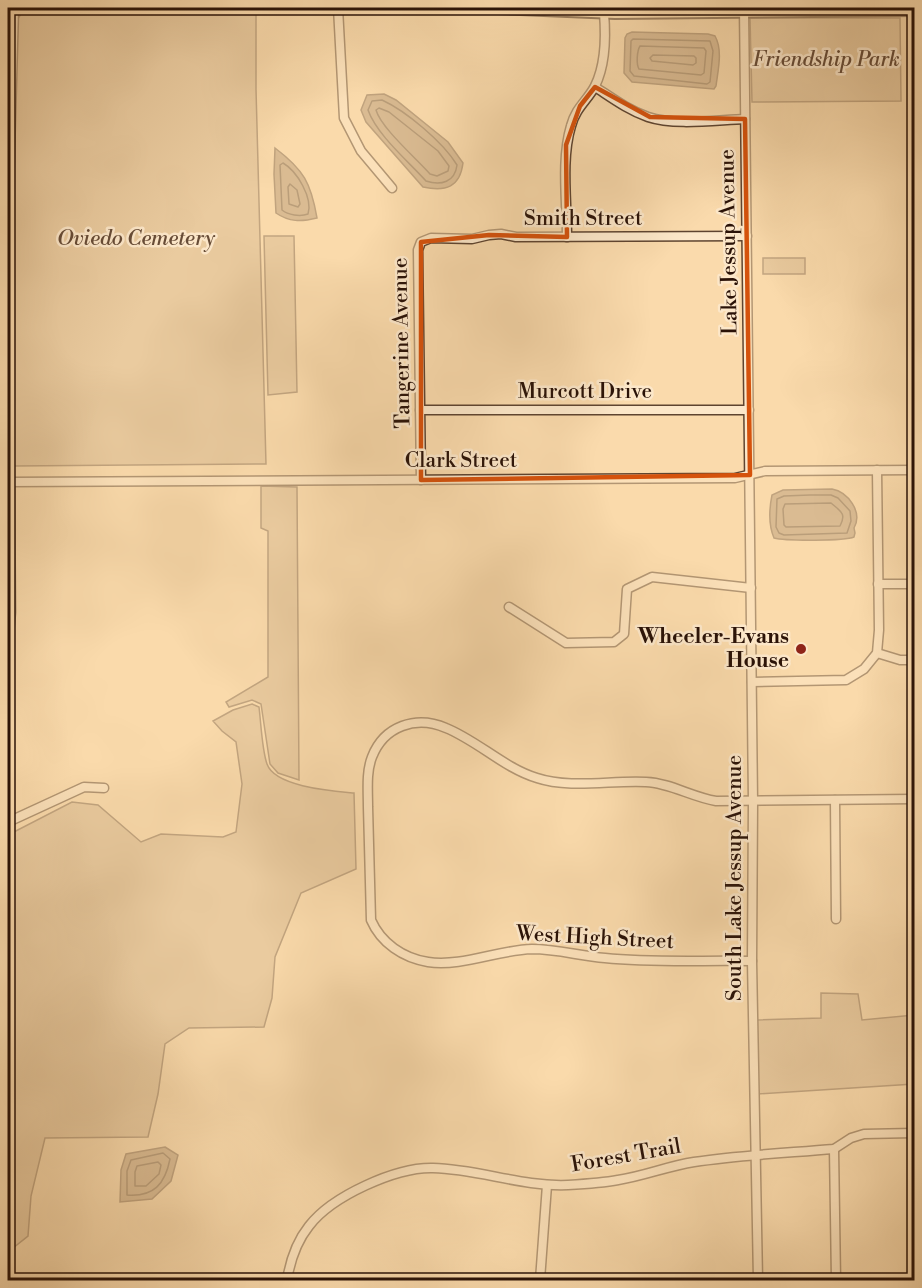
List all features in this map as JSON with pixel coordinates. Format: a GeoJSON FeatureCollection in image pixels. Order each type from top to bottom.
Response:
{"type":"FeatureCollection","features":[{"type":"Feature","properties":{"kind":"main road"},"geometry":{"type":"LineString","coordinates":[[498,8],[604,13],[915,10]]}},
{"type":"Feature","properties":{"kind":"street"},"geometry":{"type":"LineString","coordinates":[[8,223],[14,8]]}},
{"type":"Feature","properties":{"kind":"street"},"geometry":{"type":"LineString","coordinates":[[338,8],[344,118],[361,151],[392,188]]}},
{"type":"Feature","properties":{"kind":"street","name":"Lake Jessup Avenue"},"geometry":{"type":"LineString","coordinates":[[744,10],[750,475]]}},
{"type":"Feature","properties":{"kind":"street"},"geometry":{"type":"LineString","coordinates":[[567,237],[566,146],[571,124],[580,106],[595,87],[603,62],[604,13]]}},
{"type":"Feature","properties":{"kind":"street"},"geometry":{"type":"LineString","coordinates":[[595,87],[632,110],[650,117],[692,120],[745,119]]}},
{"type":"Feature","properties":{"kind":"street","name":"Smith Street"},"geometry":{"type":"LineString","coordinates":[[421,242],[431,238],[472,239],[489,235],[516,237],[747,236]]}},
{"type":"Feature","properties":{"kind":"street","name":"Tangerine Avenue"},"geometry":{"type":"LineString","coordinates":[[421,242],[418,250],[421,480]]}},
{"type":"Feature","properties":{"kind":"street"},"geometry":{"type":"LineString","coordinates":[[8,298],[11,612],[8,644]]}},
{"type":"Feature","properties":{"kind":"street","name":"Murcott Drive"},"geometry":{"type":"LineString","coordinates":[[420,410],[749,410]]}},
{"type":"Feature","properties":{"kind":"street"},"geometry":{"type":"LineString","coordinates":[[752,682],[846,680],[864,669],[877,653],[879,630],[877,470]]}},
{"type":"Feature","properties":{"kind":"street","name":"Clark Street"},"geometry":{"type":"LineString","coordinates":[[9,483],[735,478],[765,471],[915,470]]}},
{"type":"Feature","properties":{"kind":"street","name":"South Lake Jessup Avenue"},"geometry":{"type":"LineString","coordinates":[[750,475],[752,961],[758,1281]]}},
{"type":"Feature","properties":{"kind":"street"},"geometry":{"type":"LineString","coordinates":[[509,607],[566,643],[614,642],[624,634],[627,589],[652,577],[751,588]]}},
{"type":"Feature","properties":{"kind":"street"},"geometry":{"type":"LineString","coordinates":[[878,584],[915,584]]}},
{"type":"Feature","properties":{"kind":"street"},"geometry":{"type":"LineString","coordinates":[[877,653],[900,660],[915,660]]}},
{"type":"Feature","properties":{"kind":"street","name":"West High Street"},"geometry":{"type":"LineString","coordinates":[[752,961],[604,958],[561,950],[531,949],[500,952],[453,962],[428,962],[410,957],[390,946],[378,934],[371,921],[368,780],[372,756],[380,742],[393,730],[411,722],[428,722],[447,728],[519,771],[556,783],[648,782],[665,785],[700,798],[753,802],[913,799]]}},
{"type":"Feature","properties":{"kind":"street"},"geometry":{"type":"LineString","coordinates":[[8,822],[84,787],[104,788]]}},
{"type":"Feature","properties":{"kind":"street"},"geometry":{"type":"LineString","coordinates":[[913,799],[915,809]]}},
{"type":"Feature","properties":{"kind":"street"},"geometry":{"type":"LineString","coordinates":[[835,800],[836,919]]}},
{"type":"Feature","properties":{"kind":"street","name":"Forest Trail"},"geometry":{"type":"LineString","coordinates":[[287,1281],[302,1237],[317,1217],[331,1205],[379,1179],[410,1169],[433,1167],[526,1183],[568,1185],[619,1180],[693,1162],[834,1149],[851,1138],[864,1134],[915,1133]]}},
{"type":"Feature","properties":{"kind":"street"},"geometry":{"type":"LineString","coordinates":[[834,1149],[836,1281]]}},
{"type":"Feature","properties":{"kind":"street"},"geometry":{"type":"LineString","coordinates":[[540,1281],[547,1185]]}},
{"type":"Feature","properties":{"kind":"highlighted area"},"geometry":{"type":"Polygon","coordinates":[[[595,87],[650,117],[745,119],[750,475],[421,480],[421,242],[489,235],[567,237],[566,145],[580,106],[595,87]]]}},
{"type":"Feature","properties":{"kind":"green space","name":"Oviedo Cemetery"},"geometry":{"type":"Polygon","coordinates":[[[31,8],[256,9],[266,464],[14,466],[12,237],[17,20],[23,11],[31,8]]]}},
{"type":"Feature","properties":{"kind":"green space","name":"Friendship Park"},"geometry":{"type":"Polygon","coordinates":[[[750,18],[900,18],[901,101],[752,102],[750,18]]]}},
{"type":"Feature","properties":{"kind":"green space"},"geometry":{"type":"Polygon","coordinates":[[[264,236],[294,236],[297,392],[268,395],[264,236]]]}},
{"type":"Feature","properties":{"kind":"green space"},"geometry":{"type":"Polygon","coordinates":[[[763,258],[805,258],[805,274],[763,274],[763,258]]]}},
{"type":"Feature","properties":{"kind":"green space"},"geometry":{"type":"Polygon","coordinates":[[[261,486],[297,487],[299,780],[278,773],[270,764],[261,704],[252,700],[229,707],[226,702],[268,677],[268,531],[261,528],[261,486]]]}},
{"type":"Feature","properties":{"kind":"green space"},"geometry":{"type":"Polygon","coordinates":[[[252,704],[259,707],[264,751],[267,764],[272,772],[293,783],[354,793],[356,869],[301,893],[275,957],[272,998],[264,1027],[189,1028],[165,1044],[158,1094],[148,1137],[45,1138],[31,1196],[28,1236],[8,1252],[8,835],[72,802],[98,805],[141,842],[161,834],[223,837],[236,832],[242,784],[236,742],[213,721],[233,710],[252,704]]]}},
{"type":"Feature","properties":{"kind":"green space"},"geometry":{"type":"Polygon","coordinates":[[[821,993],[858,994],[862,1020],[914,1015],[914,1084],[758,1094],[757,1020],[821,1018],[821,993]]]}},
{"type":"Feature","properties":{"kind":"water"},"geometry":{"type":"Polygon","coordinates":[[[632,32],[715,36],[719,47],[719,60],[714,89],[632,82],[624,73],[625,38],[632,32]]]}},
{"type":"Feature","properties":{"kind":"water"},"geometry":{"type":"Polygon","coordinates":[[[384,94],[396,100],[448,142],[463,163],[459,178],[451,186],[439,189],[423,187],[366,122],[361,110],[367,95],[384,94]]]}},
{"type":"Feature","properties":{"kind":"water"},"geometry":{"type":"Polygon","coordinates":[[[275,148],[293,163],[305,178],[312,195],[317,218],[295,220],[276,213],[275,148]]]}},
{"type":"Feature","properties":{"kind":"water"},"geometry":{"type":"Polygon","coordinates":[[[832,489],[848,498],[855,509],[857,516],[854,537],[815,540],[774,538],[770,517],[772,495],[783,490],[832,489]]]}},
{"type":"Feature","properties":{"kind":"water"},"geometry":{"type":"Polygon","coordinates":[[[165,1147],[178,1155],[171,1181],[152,1199],[120,1202],[121,1170],[126,1154],[165,1147]]]}},
{"type":"Feature","properties":{"kind":"place","name":"Wheeler-Evans House"},"geometry":{"type":"Point","coordinates":[801,649]}}]}
